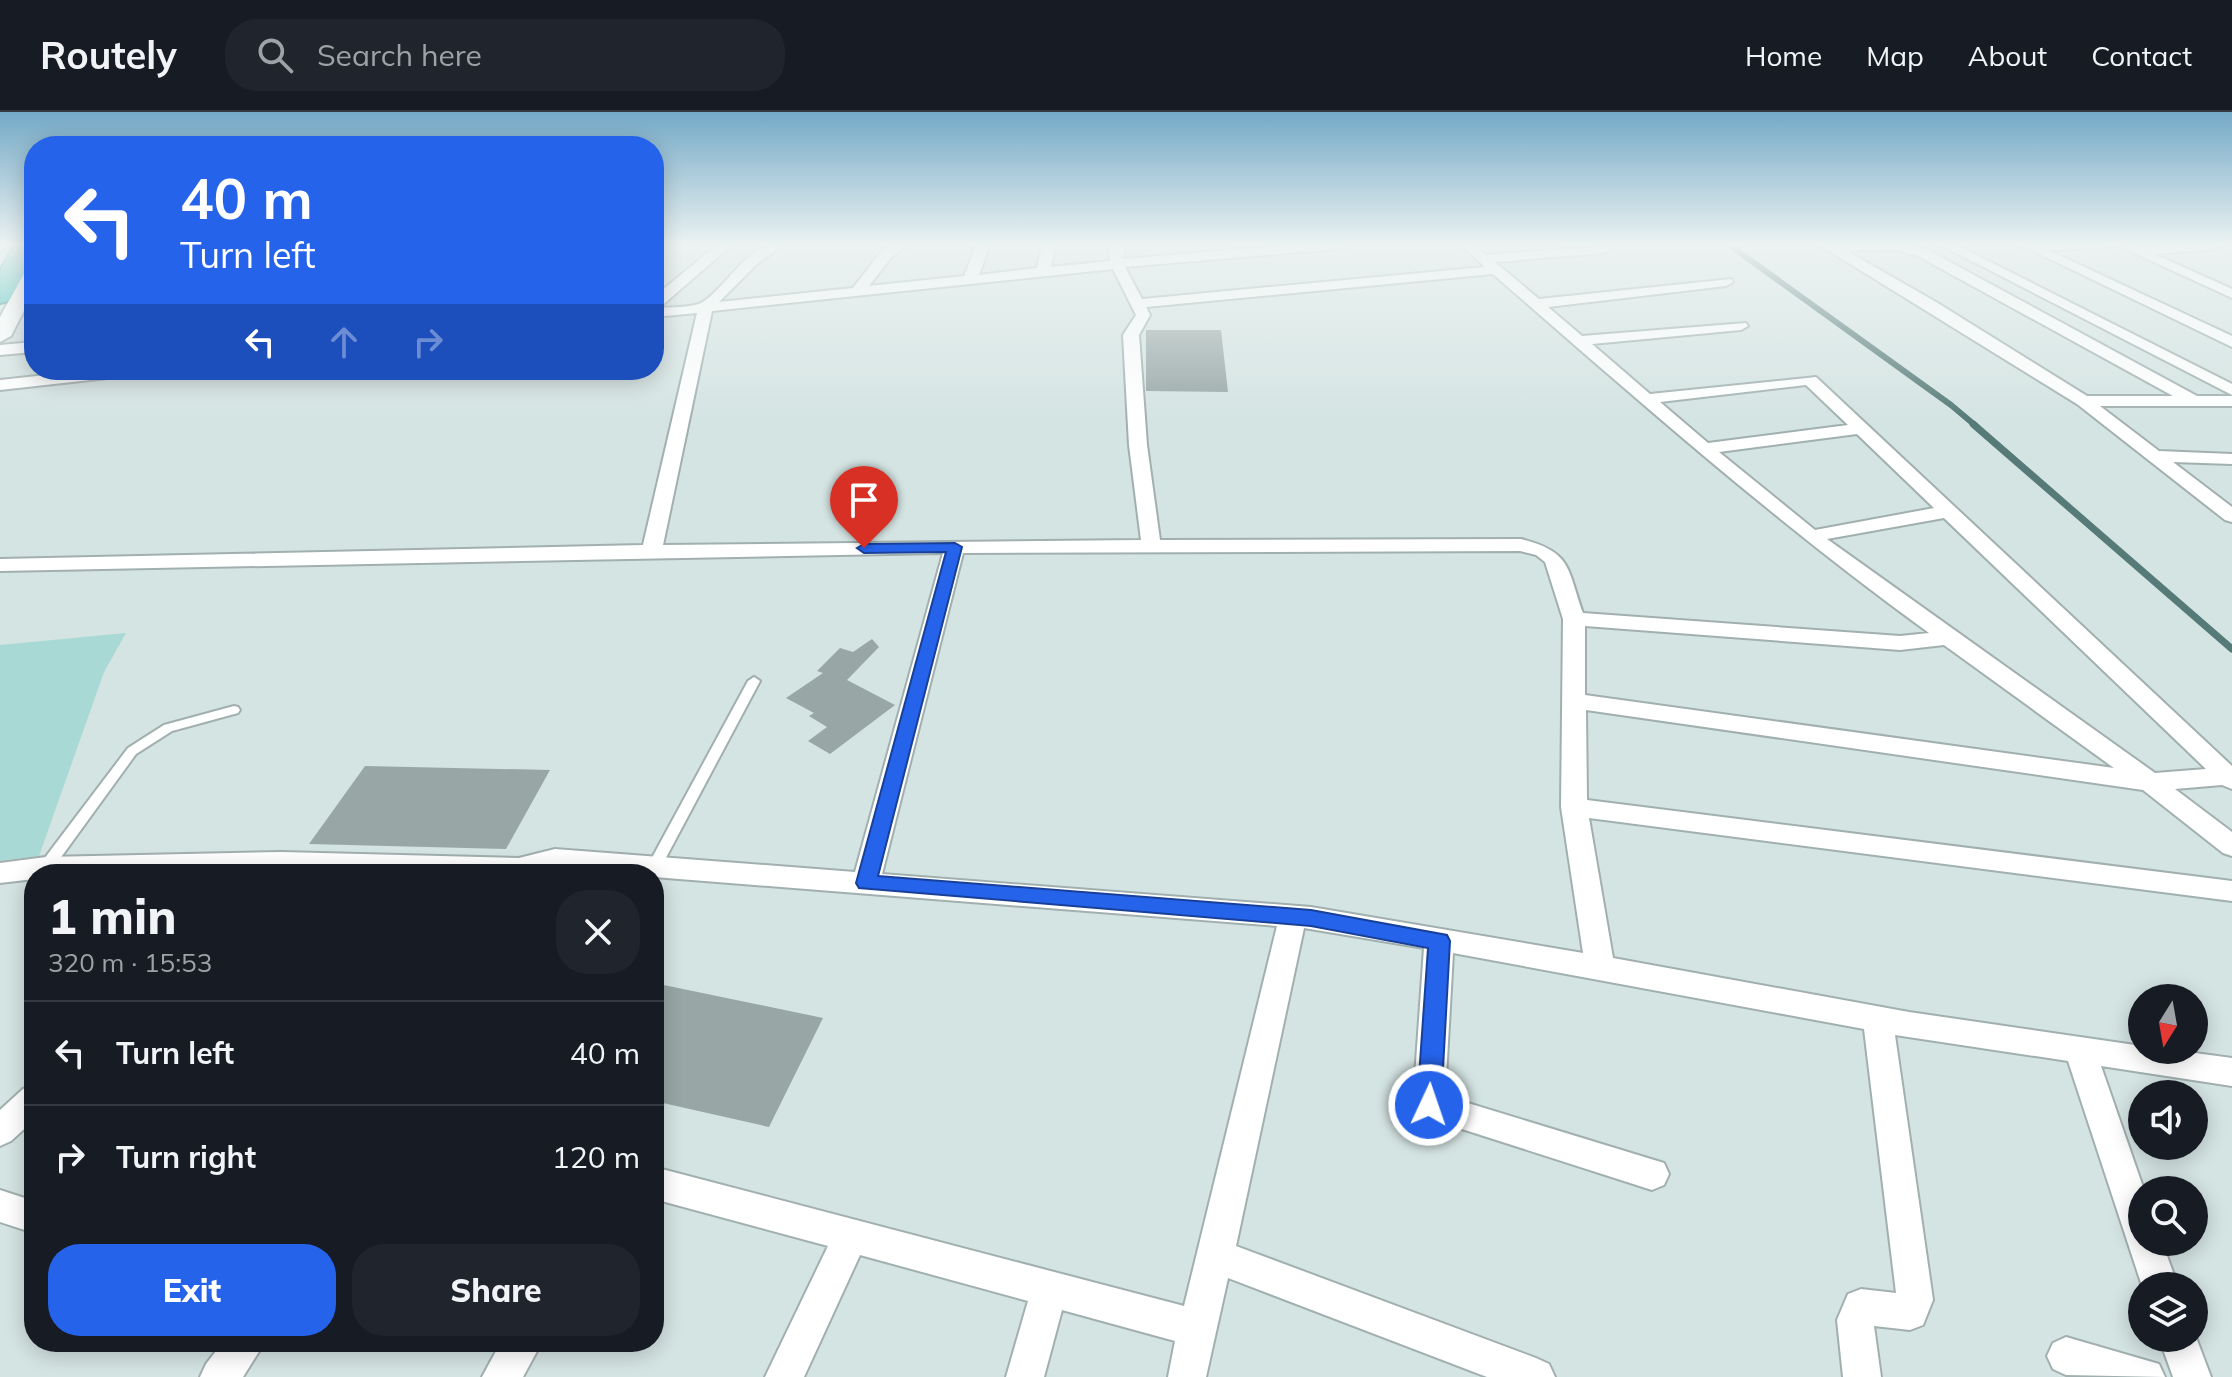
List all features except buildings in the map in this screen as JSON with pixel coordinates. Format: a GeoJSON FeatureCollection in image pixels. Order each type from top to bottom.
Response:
{"type":"FeatureCollection","features":[{"type":"Feature","properties":{"kind":"street"},"geometry":{"type":"LineString","coordinates":[[0,336],[15,303]]}},
{"type":"Feature","properties":{"kind":"street"},"geometry":{"type":"LineString","coordinates":[[652,551],[705,308],[710,303]]}},
{"type":"Feature","properties":{"kind":"street"},"geometry":{"type":"LineString","coordinates":[[664,312],[750,303]]}},
{"type":"Feature","properties":{"kind":"street"},"geometry":{"type":"LineString","coordinates":[[1146,303],[1137,304],[1143,315],[1131,335],[1138,445],[1151,545]]}},
{"type":"Feature","properties":{"kind":"street"},"geometry":{"type":"LineString","coordinates":[[1535,304],[1543,303]]}},
{"type":"Feature","properties":{"kind":"street"},"geometry":{"type":"LineString","coordinates":[[1928,303],[2083,401],[2155,456],[2169,471],[2232,516]]}},
{"type":"Feature","properties":{"kind":"street"},"geometry":{"type":"LineString","coordinates":[[2017,303],[2195,402]]}},
{"type":"Feature","properties":{"kind":"street"},"geometry":{"type":"LineString","coordinates":[[2062,303],[2232,390]]}},
{"type":"Feature","properties":{"kind":"street"},"geometry":{"type":"LineString","coordinates":[[2150,303],[2232,342]]}},
{"type":"Feature","properties":{"kind":"street"},"geometry":{"type":"LineString","coordinates":[[1535,304],[1838,558],[2150,782],[2232,846]]}},
{"type":"Feature","properties":{"kind":"street"},"geometry":{"type":"LineString","coordinates":[[1579,341],[1741,326]]}},
{"type":"Feature","properties":{"kind":"street"},"geometry":{"type":"LineString","coordinates":[[0,350],[24,348]]}},
{"type":"Feature","properties":{"kind":"street"},"geometry":{"type":"LineString","coordinates":[[1646,399],[1802,378],[1810,380],[2230,778]]}},
{"type":"Feature","properties":{"kind":"street"},"geometry":{"type":"LineString","coordinates":[[0,385],[45,380]]}},
{"type":"Feature","properties":{"kind":"street"},"geometry":{"type":"LineString","coordinates":[[2083,401],[2232,401]]}},
{"type":"Feature","properties":{"kind":"street"},"geometry":{"type":"LineString","coordinates":[[1705,449],[1864,428]]}},
{"type":"Feature","properties":{"kind":"street"},"geometry":{"type":"LineString","coordinates":[[2155,456],[2232,459]]}},
{"type":"Feature","properties":{"kind":"street"},"geometry":{"type":"LineString","coordinates":[[1813,536],[1949,511]]}},
{"type":"Feature","properties":{"kind":"street"},"geometry":{"type":"LineString","coordinates":[[0,565],[330,555],[1151,545],[1521,545],[1543,551],[1554,560],[1574,619],[1574,807],[1600,967]]}},
{"type":"Feature","properties":{"kind":"street"},"geometry":{"type":"LineString","coordinates":[[866,883],[955,547]]}},
{"type":"Feature","properties":{"kind":"street"},"geometry":{"type":"LineString","coordinates":[[1574,619],[1900,643],[1947,638]]}},
{"type":"Feature","properties":{"kind":"street"},"geometry":{"type":"LineString","coordinates":[[1572,701],[2150,782],[2230,778]]}},
{"type":"Feature","properties":{"kind":"street"},"geometry":{"type":"LineString","coordinates":[[1574,807],[2232,891]]}},
{"type":"Feature","properties":{"kind":"street"},"geometry":{"type":"LineString","coordinates":[[539,864],[555,859],[617,864]]}},
{"type":"Feature","properties":{"kind":"street"},"geometry":{"type":"LineString","coordinates":[[664,868],[1293,917],[1600,967],[1878,1019],[2232,1072]]}},
{"type":"Feature","properties":{"kind":"street"},"geometry":{"type":"LineString","coordinates":[[0,873],[24,870]]}},
{"type":"Feature","properties":{"kind":"street"},"geometry":{"type":"LineString","coordinates":[[1187,1377],[1293,917]]}},
{"type":"Feature","properties":{"kind":"street"},"geometry":{"type":"LineString","coordinates":[[1439,941],[1429,1105],[1652,1174]]}},
{"type":"Feature","properties":{"kind":"street"},"geometry":{"type":"LineString","coordinates":[[1862,1377],[1855,1320],[1861,1307],[1910,1312],[1915,1300],[1878,1019]]}},
{"type":"Feature","properties":{"kind":"street"},"geometry":{"type":"LineString","coordinates":[[2080,1050],[2128,1192]]}},
{"type":"Feature","properties":{"kind":"street"},"geometry":{"type":"LineString","coordinates":[[0,1131],[24,1108]]}},
{"type":"Feature","properties":{"kind":"street"},"geometry":{"type":"LineString","coordinates":[[664,1186],[1196,1328]]}},
{"type":"Feature","properties":{"kind":"street"},"geometry":{"type":"LineString","coordinates":[[0,1206],[24,1214]]}},
{"type":"Feature","properties":{"kind":"street"},"geometry":{"type":"LineString","coordinates":[[784,1377],[850,1237]]}},
{"type":"Feature","properties":{"kind":"street"},"geometry":{"type":"LineString","coordinates":[[1216,1256],[1536,1377]]}},
{"type":"Feature","properties":{"kind":"street"},"geometry":{"type":"LineString","coordinates":[[1025,1377],[1050,1287]]}},
{"type":"Feature","properties":{"kind":"street"},"geometry":{"type":"LineString","coordinates":[[219,1377],[238,1352]]}},
{"type":"Feature","properties":{"kind":"street"},"geometry":{"type":"LineString","coordinates":[[501,1377],[517,1352]]}},
{"type":"Feature","properties":{"kind":"street"},"geometry":{"type":"LineString","coordinates":[[2183,1352],[2192,1377]]}},
{"type":"Feature","properties":{"kind":"street"},"geometry":{"type":"LineString","coordinates":[[2066,1356],[2146,1377]]}},
{"type":"Feature","properties":{"kind":"lane"},"geometry":{"type":"LineString","coordinates":[[656,864],[754,681]]}},
{"type":"Feature","properties":{"kind":"lane"},"geometry":{"type":"LineString","coordinates":[[48,864],[132,751],[168,728],[234,710]]}},
{"type":"Feature","properties":{"kind":"shaded area"},"geometry":{"type":"Polygon","coordinates":[[[126,633],[104,672],[39,856],[0,861],[0,645],[126,633]]]}},
{"type":"Feature","properties":{"kind":"waterway"},"geometry":{"type":"LineString","coordinates":[[1810,303],[1976,426]]}},
{"type":"Feature","properties":{"kind":"waterway"},"geometry":{"type":"LineString","coordinates":[[1973,424],[2232,649]]}},
{"type":"Feature","properties":{"kind":"route"},"geometry":{"type":"LineString","coordinates":[[864,548],[955,547],[866,883],[1311,918],[1439,941],[1429,1105]]}}]}
